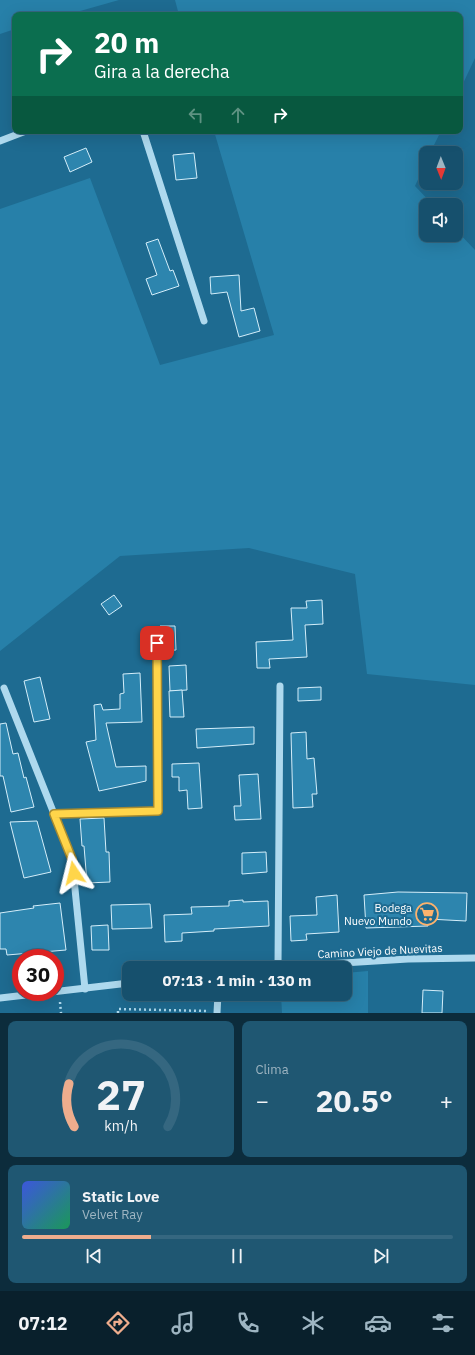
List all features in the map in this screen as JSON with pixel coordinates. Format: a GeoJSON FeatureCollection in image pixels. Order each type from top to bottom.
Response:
{"type":"FeatureCollection","features":[{"type":"Feature","properties":{"kind":"street"},"geometry":{"type":"LineString","coordinates":[[0,141],[18,134]]}},
{"type":"Feature","properties":{"kind":"street"},"geometry":{"type":"LineString","coordinates":[[144,134],[204,321]]}},
{"type":"Feature","properties":{"kind":"street"},"geometry":{"type":"LineString","coordinates":[[54,814],[158,811],[157,643]]}},
{"type":"Feature","properties":{"kind":"street"},"geometry":{"type":"LineString","coordinates":[[278,961],[280,686]]}},
{"type":"Feature","properties":{"kind":"street"},"geometry":{"type":"LineString","coordinates":[[4,688],[72,859],[85,989]]}},
{"type":"Feature","properties":{"kind":"street","name":"Camino Viejo de Nuevitas"},"geometry":{"type":"LineString","coordinates":[[352,962],[408,959],[475,958]]}},
{"type":"Feature","properties":{"kind":"street"},"geometry":{"type":"LineString","coordinates":[[0,998],[122,984]]}},
{"type":"Feature","properties":{"kind":"street"},"geometry":{"type":"LineString","coordinates":[[217,1012],[218,1001]]}},
{"type":"Feature","properties":{"kind":"path"},"geometry":{"type":"LineString","coordinates":[[118,1013],[118,1009],[217,1012]]}},
{"type":"Feature","properties":{"kind":"shaded area"},"geometry":{"type":"Polygon","coordinates":[[[0,0],[119,0],[77,12],[12,12],[12,30],[0,34],[0,0]]]}},
{"type":"Feature","properties":{"kind":"shaded area"},"geometry":{"type":"Polygon","coordinates":[[[175,0],[475,0],[475,58],[463,84],[463,12],[178,12],[175,0]]]}},
{"type":"Feature","properties":{"kind":"shaded area"},"geometry":{"type":"Polygon","coordinates":[[[215,134],[440,134],[434,146],[419,146],[419,177],[415,186],[426,198],[419,198],[419,242],[463,242],[463,237],[475,250],[475,685],[367,674],[355,574],[249,548],[120,556],[0,651],[0,209],[90,178],[160,365],[274,335],[215,134]]]}},
{"type":"Feature","properties":{"kind":"shaded area"},"geometry":{"type":"Polygon","coordinates":[[[368,971],[368,1013],[282,1013],[281,1001],[352,1001],[352,972],[368,971]]]}},
{"type":"Feature","properties":{"kind":"building"},"geometry":{"type":"Polygon","coordinates":[[[86,148],[92,162],[70,172],[64,157],[86,148]]]}},
{"type":"Feature","properties":{"kind":"building"},"geometry":{"type":"Polygon","coordinates":[[[194,153],[197,178],[176,180],[173,155],[194,153]]]}},
{"type":"Feature","properties":{"kind":"building"},"geometry":{"type":"Polygon","coordinates":[[[158,239],[170,271],[173,270],[179,286],[152,295],[146,279],[157,275],[146,243],[158,239]]]}},
{"type":"Feature","properties":{"kind":"building"},"geometry":{"type":"Polygon","coordinates":[[[239,275],[241,311],[254,308],[260,331],[239,337],[227,292],[211,294],[210,277],[239,275]]]}},
{"type":"Feature","properties":{"kind":"building"},"geometry":{"type":"Polygon","coordinates":[[[114,595],[122,606],[109,615],[101,604],[114,595]]]}},
{"type":"Feature","properties":{"kind":"building"},"geometry":{"type":"Polygon","coordinates":[[[322,600],[323,624],[305,625],[307,657],[269,659],[270,668],[257,668],[256,642],[293,640],[291,608],[307,608],[306,601],[322,600]]]}},
{"type":"Feature","properties":{"kind":"building"},"geometry":{"type":"Polygon","coordinates":[[[160,626],[175,626],[176,650],[162,651],[160,626]]]}},
{"type":"Feature","properties":{"kind":"building"},"geometry":{"type":"Polygon","coordinates":[[[186,665],[187,690],[170,691],[169,666],[186,665]]]}},
{"type":"Feature","properties":{"kind":"building"},"geometry":{"type":"Polygon","coordinates":[[[140,673],[142,722],[106,723],[116,767],[146,766],[146,781],[99,791],[86,742],[96,740],[94,705],[101,704],[103,710],[120,709],[120,694],[124,693],[123,674],[140,673]]]}},
{"type":"Feature","properties":{"kind":"building"},"geometry":{"type":"Polygon","coordinates":[[[40,677],[50,719],[34,722],[24,681],[40,677]]]}},
{"type":"Feature","properties":{"kind":"building"},"geometry":{"type":"Polygon","coordinates":[[[321,687],[321,700],[298,701],[298,688],[321,687]]]}},
{"type":"Feature","properties":{"kind":"building"},"geometry":{"type":"Polygon","coordinates":[[[182,690],[184,717],[170,717],[169,691],[182,690]]]}},
{"type":"Feature","properties":{"kind":"building"},"geometry":{"type":"Polygon","coordinates":[[[6,723],[13,754],[18,753],[24,778],[26,777],[34,807],[11,812],[3,776],[0,776],[0,724],[6,723]]]}},
{"type":"Feature","properties":{"kind":"building"},"geometry":{"type":"Polygon","coordinates":[[[254,727],[254,744],[197,748],[196,729],[254,727]]]}},
{"type":"Feature","properties":{"kind":"building"},"geometry":{"type":"Polygon","coordinates":[[[306,732],[307,759],[314,758],[317,794],[312,794],[313,807],[293,808],[291,733],[306,732]]]}},
{"type":"Feature","properties":{"kind":"building"},"geometry":{"type":"Polygon","coordinates":[[[199,763],[202,808],[188,809],[187,790],[179,791],[179,777],[172,777],[172,764],[199,763]]]}},
{"type":"Feature","properties":{"kind":"building"},"geometry":{"type":"Polygon","coordinates":[[[258,774],[261,819],[235,820],[234,806],[241,806],[239,775],[258,774]]]}},
{"type":"Feature","properties":{"kind":"building"},"geometry":{"type":"Polygon","coordinates":[[[104,818],[106,852],[109,852],[110,882],[87,883],[80,819],[104,818]]]}},
{"type":"Feature","properties":{"kind":"building"},"geometry":{"type":"Polygon","coordinates":[[[37,821],[51,872],[24,878],[10,822],[37,821]]]}},
{"type":"Feature","properties":{"kind":"building"},"geometry":{"type":"Polygon","coordinates":[[[266,852],[267,872],[242,874],[242,853],[266,852]]]}},
{"type":"Feature","properties":{"kind":"building"},"geometry":{"type":"Polygon","coordinates":[[[398,892],[467,893],[466,921],[428,919],[428,926],[366,928],[364,895],[398,892]]]}},
{"type":"Feature","properties":{"kind":"building"},"geometry":{"type":"Polygon","coordinates":[[[337,895],[339,932],[306,934],[307,940],[291,941],[290,916],[317,915],[316,897],[337,895]]]}},
{"type":"Feature","properties":{"kind":"building"},"geometry":{"type":"Polygon","coordinates":[[[243,900],[243,902],[268,901],[269,926],[214,929],[214,931],[182,933],[182,941],[165,942],[164,915],[192,914],[191,907],[229,906],[229,901],[243,900]]]}},
{"type":"Feature","properties":{"kind":"building"},"geometry":{"type":"Polygon","coordinates":[[[60,903],[66,950],[12,949],[12,955],[7,955],[6,949],[0,949],[0,913],[34,908],[33,906],[60,903]]]}},
{"type":"Feature","properties":{"kind":"building"},"geometry":{"type":"Polygon","coordinates":[[[150,904],[152,928],[112,929],[111,905],[150,904]]]}},
{"type":"Feature","properties":{"kind":"building"},"geometry":{"type":"Polygon","coordinates":[[[108,925],[109,950],[92,950],[91,926],[108,925]]]}},
{"type":"Feature","properties":{"kind":"building"},"geometry":{"type":"Polygon","coordinates":[[[423,990],[443,991],[442,1013],[422,1013],[423,990]]]}},
{"type":"Feature","properties":{"kind":"place","name":"Bodega Nuevo Mundo"},"geometry":{"type":"Point","coordinates":[427,914]}},
{"type":"Feature","properties":{"kind":"route"},"geometry":{"type":"LineString","coordinates":[[74,873],[72,859],[54,814],[158,811],[157,643]]}}]}
